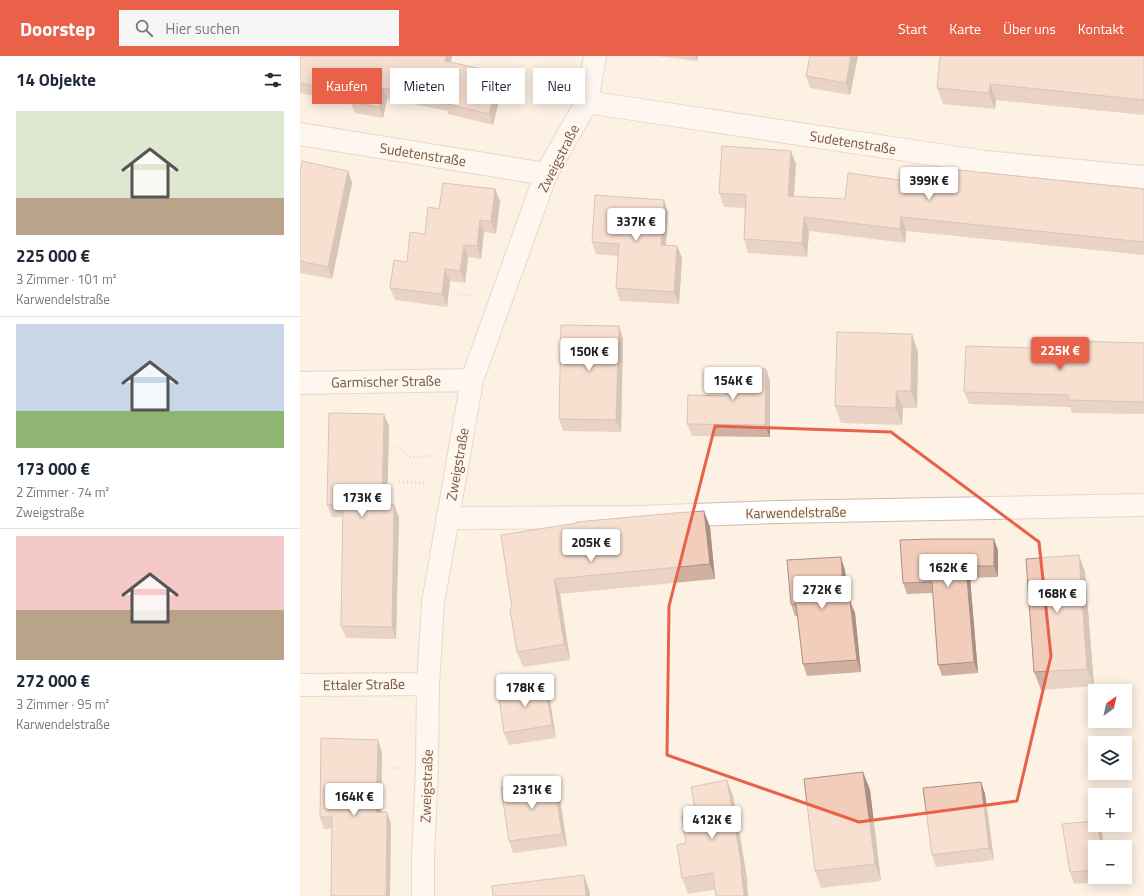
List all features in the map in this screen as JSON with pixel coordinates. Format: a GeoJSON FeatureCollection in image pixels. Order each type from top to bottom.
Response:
{"type":"FeatureCollection","features":[{"type":"Feature","properties":{"kind":"street","name":"Zweigstraße"},"geometry":{"type":"LineString","coordinates":[[424,896],[423,857],[427,768],[428,684],[433,603],[472,380],[546,174],[587,102],[595,56]]}},
{"type":"Feature","properties":{"kind":"street","name":"Sudetenstraße"},"geometry":{"type":"LineString","coordinates":[[587,102],[985,162],[1144,177]]}},
{"type":"Feature","properties":{"kind":"street","name":"Sudetenstraße"},"geometry":{"type":"LineString","coordinates":[[300,134],[546,174]]}},
{"type":"Feature","properties":{"kind":"street","name":"Garmischer Straße"},"geometry":{"type":"LineString","coordinates":[[300,383],[472,380]]}},
{"type":"Feature","properties":{"kind":"street","name":"Karwendelstraße"},"geometry":{"type":"LineString","coordinates":[[447,518],[639,517],[786,512],[1144,505]]}},
{"type":"Feature","properties":{"kind":"street","name":"Ettaler Straße"},"geometry":{"type":"LineString","coordinates":[[300,685],[428,684]]}},
{"type":"Feature","properties":{"kind":"path"},"geometry":{"type":"LineString","coordinates":[[397,447],[409,457],[459,452]]}},
{"type":"Feature","properties":{"kind":"highlighted area"},"geometry":{"type":"Polygon","coordinates":[[[715,426],[891,432],[1039,542],[1051,656],[1017,801],[859,822],[667,755],[669,606],[715,426]]]}},
{"type":"Feature","properties":{"kind":"building"},"geometry":{"type":"Polygon","coordinates":[[[300,56],[446,56],[445,61],[476,68],[467,68],[467,104],[491,104],[489,114],[448,104],[459,104],[459,68],[390,68],[390,89],[383,88],[382,93],[382,68],[312,68],[312,85],[300,83],[300,56]]]}},
{"type":"Feature","properties":{"kind":"building"},"geometry":{"type":"Polygon","coordinates":[[[810,56],[851,56],[846,83],[806,76],[810,56]]]}},
{"type":"Feature","properties":{"kind":"building"},"geometry":{"type":"Polygon","coordinates":[[[940,56],[1144,56],[1144,100],[990,84],[989,93],[937,88],[940,56]]]}},
{"type":"Feature","properties":{"kind":"building"},"geometry":{"type":"Polygon","coordinates":[[[362,104],[380,104],[379,107],[362,104]]]}},
{"type":"Feature","properties":{"kind":"building"},"geometry":{"type":"Polygon","coordinates":[[[722,146],[791,151],[788,196],[845,199],[848,173],[937,185],[939,168],[1144,189],[1144,242],[901,217],[900,229],[804,217],[802,243],[744,239],[746,195],[719,193],[722,146]]]}},
{"type":"Feature","properties":{"kind":"building"},"geometry":{"type":"Polygon","coordinates":[[[302,161],[348,171],[328,267],[300,261],[300,173],[302,161]]]}},
{"type":"Feature","properties":{"kind":"building"},"geometry":{"type":"Polygon","coordinates":[[[443,183],[495,189],[491,222],[480,220],[477,246],[464,245],[460,271],[445,269],[442,294],[390,288],[394,260],[407,262],[410,232],[425,234],[428,207],[439,209],[443,183]]]}},
{"type":"Feature","properties":{"kind":"building"},"geometry":{"type":"Polygon","coordinates":[[[595,195],[664,200],[661,245],[677,246],[674,292],[616,288],[619,244],[592,242],[595,195]]]}},
{"type":"Feature","properties":{"kind":"building"},"geometry":{"type":"Polygon","coordinates":[[[561,325],[619,326],[616,420],[559,419],[561,325]]]}},
{"type":"Feature","properties":{"kind":"building"},"geometry":{"type":"Polygon","coordinates":[[[837,332],[912,334],[911,391],[896,391],[896,408],[835,406],[837,332]]]}},
{"type":"Feature","properties":{"kind":"building"},"geometry":{"type":"Polygon","coordinates":[[[1069,341],[1144,343],[1144,402],[1068,400],[1068,395],[964,392],[966,346],[1069,349],[1069,341]]]}},
{"type":"Feature","properties":{"kind":"building"},"geometry":{"type":"Polygon","coordinates":[[[727,368],[766,369],[765,425],[687,424],[688,395],[726,396],[727,368]]]}},
{"type":"Feature","properties":{"kind":"building"},"geometry":{"type":"Polygon","coordinates":[[[329,413],[384,414],[382,504],[394,505],[392,627],[341,626],[343,505],[327,505],[329,413]]]}},
{"type":"Feature","properties":{"kind":"building"},"geometry":{"type":"Polygon","coordinates":[[[704,511],[710,564],[554,579],[564,644],[517,652],[501,535],[577,523],[576,522],[704,511]]]}},
{"type":"Feature","properties":{"kind":"building"},"geometry":{"type":"Polygon","coordinates":[[[994,539],[994,566],[966,566],[974,662],[938,665],[932,582],[903,583],[900,540],[994,539]]]}},
{"type":"Feature","properties":{"kind":"building"},"geometry":{"type":"Polygon","coordinates":[[[1079,555],[1087,669],[1034,672],[1026,559],[1079,555]]]}},
{"type":"Feature","properties":{"kind":"building"},"geometry":{"type":"Polygon","coordinates":[[[841,557],[844,601],[850,601],[857,660],[803,664],[796,604],[791,604],[787,560],[841,557]]]}},
{"type":"Feature","properties":{"kind":"building"},"geometry":{"type":"Polygon","coordinates":[[[545,683],[552,725],[504,733],[498,690],[545,683]]]}},
{"type":"Feature","properties":{"kind":"building"},"geometry":{"type":"Polygon","coordinates":[[[321,738],[378,740],[376,812],[387,812],[386,896],[331,896],[332,817],[320,817],[321,738]]]}},
{"type":"Feature","properties":{"kind":"building"},"geometry":{"type":"Polygon","coordinates":[[[863,772],[875,864],[815,871],[804,779],[863,772]]]}},
{"type":"Feature","properties":{"kind":"building"},"geometry":{"type":"Polygon","coordinates":[[[554,780],[562,834],[509,841],[501,787],[554,780]]]}},
{"type":"Feature","properties":{"kind":"building"},"geometry":{"type":"Polygon","coordinates":[[[727,780],[742,868],[744,896],[716,896],[713,873],[682,878],[677,845],[686,843],[682,816],[696,813],[691,787],[727,780]]]}},
{"type":"Feature","properties":{"kind":"building"},"geometry":{"type":"Polygon","coordinates":[[[981,782],[989,848],[932,855],[923,788],[981,782]]]}},
{"type":"Feature","properties":{"kind":"building"},"geometry":{"type":"Polygon","coordinates":[[[1088,822],[1088,832],[1099,832],[1100,840],[1088,840],[1088,871],[1070,872],[1062,824],[1088,822]]]}},
{"type":"Feature","properties":{"kind":"building"},"geometry":{"type":"Polygon","coordinates":[[[584,875],[586,896],[493,896],[492,886],[584,875]]]}}]}
